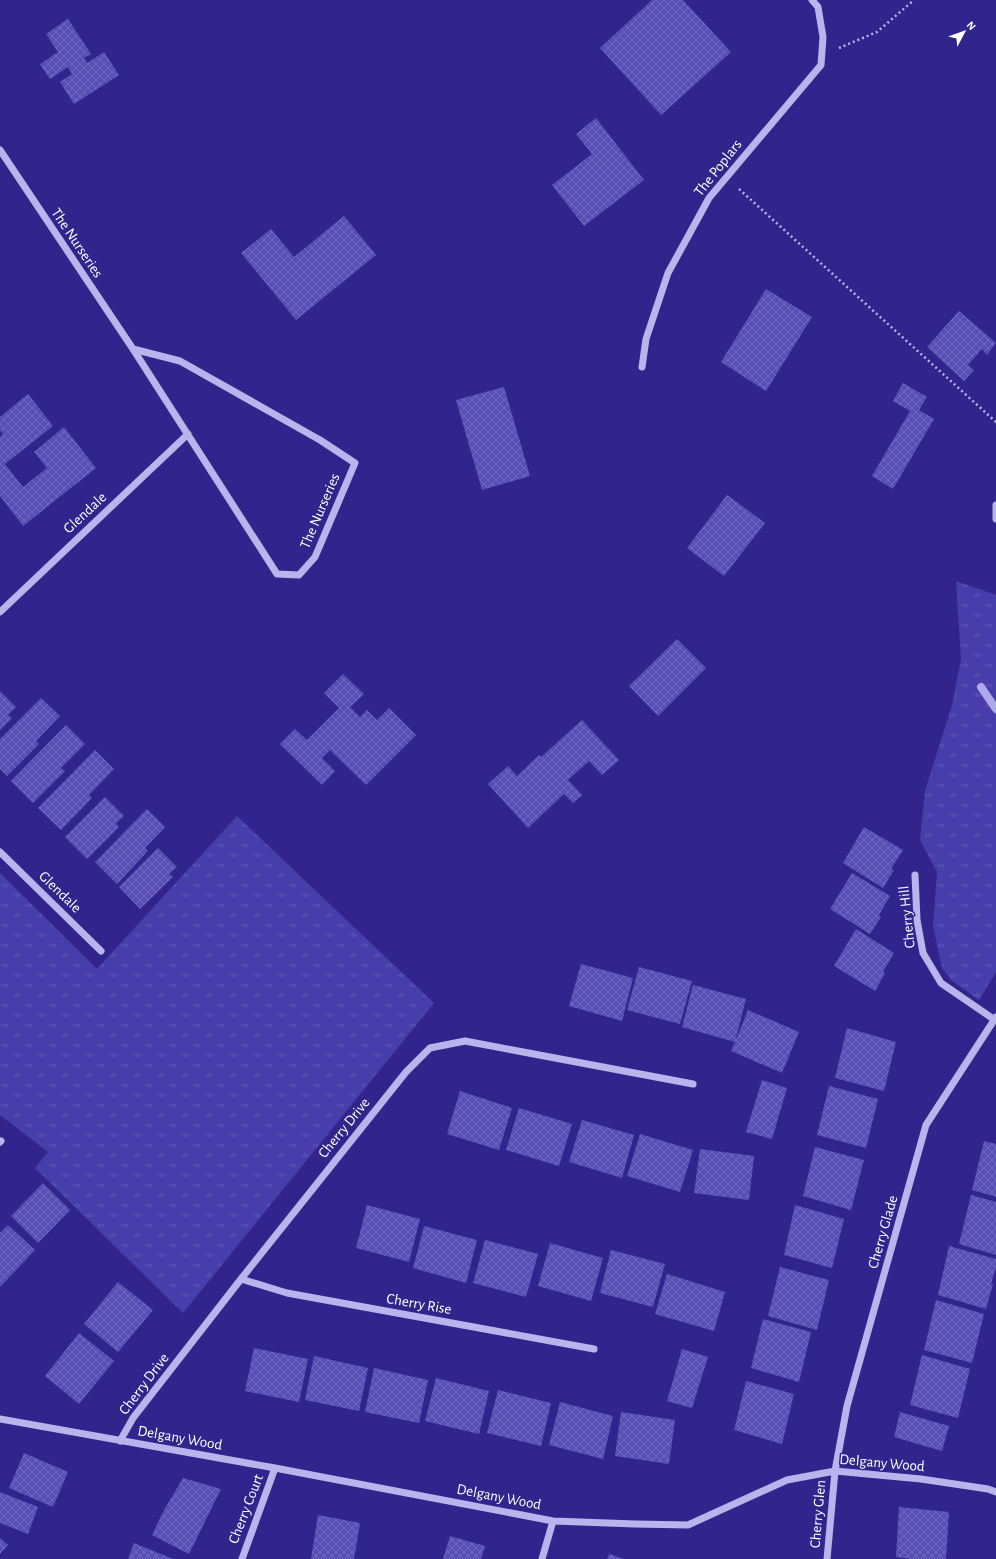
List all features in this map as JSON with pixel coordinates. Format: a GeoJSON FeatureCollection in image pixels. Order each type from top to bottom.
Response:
{"type":"FeatureCollection","features":[{"type":"Feature","properties":{"kind":"street","name":"The Poplars"},"geometry":{"type":"LineString","coordinates":[[642,368],[646,339],[668,273],[709,198],[821,65],[823,38],[818,7],[812,0]]}},
{"type":"Feature","properties":{"kind":"street","name":"The Nurseries"},"geometry":{"type":"LineString","coordinates":[[0,150],[133,349],[277,574],[299,576],[315,557],[354,463],[320,440],[180,361],[133,349]]}},
{"type":"Feature","properties":{"kind":"street","name":"Glendale"},"geometry":{"type":"LineString","coordinates":[[0,612],[188,434]]}},
{"type":"Feature","properties":{"kind":"street"},"geometry":{"type":"LineString","coordinates":[[996,505],[996,519]]}},
{"type":"Feature","properties":{"kind":"street","name":"Glendale"},"geometry":{"type":"LineString","coordinates":[[0,852],[101,951]]}},
{"type":"Feature","properties":{"kind":"street","name":"Cherry Hill"},"geometry":{"type":"LineString","coordinates":[[915,875],[917,920],[923,953],[941,983],[995,1019]]}},
{"type":"Feature","properties":{"kind":"street","name":"Cherry Glade"},"geometry":{"type":"LineString","coordinates":[[834,1470],[847,1406],[926,1125],[995,1019]]}},
{"type":"Feature","properties":{"kind":"street","name":"Cherry Drive"},"geometry":{"type":"LineString","coordinates":[[120,1441],[133,1418],[241,1279],[406,1072],[430,1048],[465,1041],[693,1084]]}},
{"type":"Feature","properties":{"kind":"street","name":"Cherry Rise"},"geometry":{"type":"LineString","coordinates":[[241,1279],[287,1292],[594,1349]]}},
{"type":"Feature","properties":{"kind":"street","name":"Delgany Wood"},"geometry":{"type":"LineString","coordinates":[[0,1419],[276,1468],[553,1521],[688,1524],[787,1480],[834,1470],[921,1479],[988,1489],[996,1492]]}},
{"type":"Feature","properties":{"kind":"street","name":"Cherry Court"},"geometry":{"type":"LineString","coordinates":[[242,1559],[276,1468]]}},
{"type":"Feature","properties":{"kind":"street","name":"Cherry Glen"},"geometry":{"type":"LineString","coordinates":[[826,1559],[834,1470]]}},
{"type":"Feature","properties":{"kind":"street"},"geometry":{"type":"LineString","coordinates":[[542,1559],[553,1521]]}},
{"type":"Feature","properties":{"kind":"path"},"geometry":{"type":"LineString","coordinates":[[822,54],[844,47],[877,32],[914,0]]}},
{"type":"Feature","properties":{"kind":"path"},"geometry":{"type":"LineString","coordinates":[[748,196],[996,422]]}},
{"type":"Feature","properties":{"kind":"green space"},"geometry":{"type":"Polygon","coordinates":[[[956,581],[996,595],[996,972],[979,1000],[951,980],[942,968],[933,926],[937,872],[920,840],[925,791],[952,705],[961,659],[956,581]]]}},
{"type":"Feature","properties":{"kind":"green space"},"geometry":{"type":"Polygon","coordinates":[[[237,816],[434,1003],[183,1313],[35,1168],[48,1152],[0,1115],[0,873],[97,969],[237,816]]]}},
{"type":"Feature","properties":{"kind":"building"},"geometry":{"type":"Polygon","coordinates":[[[652,0],[683,0],[731,52],[661,115],[600,48],[652,0]]]}},
{"type":"Feature","properties":{"kind":"building"},"geometry":{"type":"Polygon","coordinates":[[[68,19],[91,54],[84,58],[87,63],[104,52],[119,75],[74,104],[60,82],[72,74],[68,67],[50,79],[40,64],[58,52],[46,34],[68,19]]]}},
{"type":"Feature","properties":{"kind":"building"},"geometry":{"type":"Polygon","coordinates":[[[596,118],[644,180],[584,226],[552,185],[592,154],[576,134],[596,118]]]}},
{"type":"Feature","properties":{"kind":"building"},"geometry":{"type":"Polygon","coordinates":[[[344,216],[376,255],[296,320],[241,253],[271,229],[294,257],[344,216]]]}},
{"type":"Feature","properties":{"kind":"building"},"geometry":{"type":"Polygon","coordinates":[[[766,289],[812,317],[766,391],[721,362],[766,289]]]}},
{"type":"Feature","properties":{"kind":"building"},"geometry":{"type":"Polygon","coordinates":[[[959,311],[996,343],[987,355],[982,349],[968,365],[974,370],[964,381],[927,347],[959,311]]]}},
{"type":"Feature","properties":{"kind":"building"},"geometry":{"type":"Polygon","coordinates":[[[903,383],[927,397],[919,410],[934,419],[893,489],[872,476],[910,411],[893,401],[903,383]]]}},
{"type":"Feature","properties":{"kind":"building"},"geometry":{"type":"Polygon","coordinates":[[[504,387],[530,476],[482,490],[456,400],[504,387]]]}},
{"type":"Feature","properties":{"kind":"building"},"geometry":{"type":"Polygon","coordinates":[[[28,394],[53,426],[5,464],[23,487],[47,468],[34,452],[64,427],[96,468],[23,526],[0,496],[0,437],[3,434],[0,430],[0,417],[28,394]]]}},
{"type":"Feature","properties":{"kind":"building"},"geometry":{"type":"Polygon","coordinates":[[[727,495],[765,523],[724,576],[687,548],[727,495]]]}},
{"type":"Feature","properties":{"kind":"building"},"geometry":{"type":"Polygon","coordinates":[[[677,639],[706,668],[658,716],[629,686],[677,639]]]}},
{"type":"Feature","properties":{"kind":"building"},"geometry":{"type":"Polygon","coordinates":[[[343,674],[364,694],[350,707],[360,717],[367,710],[377,720],[389,708],[416,735],[366,785],[330,750],[322,758],[335,771],[322,785],[280,744],[295,729],[307,740],[339,708],[324,693],[343,674]]]}},
{"type":"Feature","properties":{"kind":"building"},"geometry":{"type":"Polygon","coordinates":[[[0,691],[16,707],[8,715],[12,718],[0,730],[0,691]]]}},
{"type":"Feature","properties":{"kind":"building"},"geometry":{"type":"Polygon","coordinates":[[[41,698],[60,716],[36,741],[39,744],[7,776],[0,769],[0,739],[41,698]]]}},
{"type":"Feature","properties":{"kind":"building"},"geometry":{"type":"Polygon","coordinates":[[[582,720],[619,760],[602,775],[589,761],[568,780],[582,795],[573,803],[564,794],[528,828],[488,784],[508,766],[517,776],[539,755],[541,757],[582,720]]]}},
{"type":"Feature","properties":{"kind":"building"},"geometry":{"type":"Polygon","coordinates":[[[66,725],[85,744],[61,768],[65,771],[33,803],[11,781],[66,725]]]}},
{"type":"Feature","properties":{"kind":"building"},"geometry":{"type":"Polygon","coordinates":[[[95,750],[114,769],[89,795],[92,798],[61,830],[38,808],[95,750]]]}},
{"type":"Feature","properties":{"kind":"building"},"geometry":{"type":"Polygon","coordinates":[[[105,797],[124,816],[116,823],[119,827],[87,859],[65,837],[105,797]]]}},
{"type":"Feature","properties":{"kind":"building"},"geometry":{"type":"Polygon","coordinates":[[[147,809],[165,827],[145,848],[148,851],[117,884],[95,862],[147,809]]]}},
{"type":"Feature","properties":{"kind":"building"},"geometry":{"type":"Polygon","coordinates":[[[864,827],[903,850],[891,869],[894,870],[883,888],[843,863],[864,827]]]}},
{"type":"Feature","properties":{"kind":"building"},"geometry":{"type":"Polygon","coordinates":[[[158,848],[177,867],[169,874],[173,877],[140,909],[119,887],[158,848]]]}},
{"type":"Feature","properties":{"kind":"building"},"geometry":{"type":"Polygon","coordinates":[[[852,873],[890,896],[879,915],[881,917],[870,934],[830,909],[852,873]]]}},
{"type":"Feature","properties":{"kind":"building"},"geometry":{"type":"Polygon","coordinates":[[[856,929],[894,953],[883,972],[885,973],[875,991],[834,966],[856,929]]]}},
{"type":"Feature","properties":{"kind":"building"},"geometry":{"type":"Polygon","coordinates":[[[581,964],[633,978],[622,1021],[569,1006],[581,964]]]}},
{"type":"Feature","properties":{"kind":"building"},"geometry":{"type":"Polygon","coordinates":[[[639,967],[692,981],[680,1024],[627,1010],[639,967]]]}},
{"type":"Feature","properties":{"kind":"building"},"geometry":{"type":"Polygon","coordinates":[[[693,985],[746,999],[735,1042],[682,1027],[693,985]]]}},
{"type":"Feature","properties":{"kind":"building"},"geometry":{"type":"Polygon","coordinates":[[[748,1010],[799,1032],[782,1073],[731,1051],[748,1010]]]}},
{"type":"Feature","properties":{"kind":"building"},"geometry":{"type":"Polygon","coordinates":[[[847,1028],[896,1042],[884,1091],[835,1078],[847,1028]]]}},
{"type":"Feature","properties":{"kind":"building"},"geometry":{"type":"Polygon","coordinates":[[[762,1080],[787,1088],[772,1139],[746,1132],[762,1080]]]}},
{"type":"Feature","properties":{"kind":"building"},"geometry":{"type":"Polygon","coordinates":[[[829,1086],[878,1099],[866,1148],[817,1135],[829,1086]]]}},
{"type":"Feature","properties":{"kind":"building"},"geometry":{"type":"Polygon","coordinates":[[[460,1091],[512,1108],[499,1150],[447,1134],[460,1091]]]}},
{"type":"Feature","properties":{"kind":"building"},"geometry":{"type":"Polygon","coordinates":[[[519,1108],[572,1124],[559,1166],[506,1150],[519,1108]]]}},
{"type":"Feature","properties":{"kind":"building"},"geometry":{"type":"Polygon","coordinates":[[[582,1120],[634,1135],[622,1178],[569,1162],[582,1120]]]}},
{"type":"Feature","properties":{"kind":"building"},"geometry":{"type":"Polygon","coordinates":[[[640,1134],[693,1150],[680,1192],[627,1176],[640,1134]]]}},
{"type":"Feature","properties":{"kind":"building"},"geometry":{"type":"Polygon","coordinates":[[[984,1141],[996,1144],[996,1197],[972,1190],[984,1141]]]}},
{"type":"Feature","properties":{"kind":"building"},"geometry":{"type":"Polygon","coordinates":[[[815,1147],[864,1160],[851,1210],[803,1196],[815,1147]]]}},
{"type":"Feature","properties":{"kind":"building"},"geometry":{"type":"Polygon","coordinates":[[[700,1149],[754,1156],[749,1200],[694,1193],[700,1149]]]}},
{"type":"Feature","properties":{"kind":"building"},"geometry":{"type":"Polygon","coordinates":[[[43,1183],[70,1210],[38,1243],[11,1216],[43,1183]]]}},
{"type":"Feature","properties":{"kind":"building"},"geometry":{"type":"Polygon","coordinates":[[[971,1195],[996,1202],[996,1255],[959,1244],[971,1195]]]}},
{"type":"Feature","properties":{"kind":"building"},"geometry":{"type":"Polygon","coordinates":[[[367,1205],[420,1219],[409,1262],[356,1248],[367,1205]]]}},
{"type":"Feature","properties":{"kind":"building"},"geometry":{"type":"Polygon","coordinates":[[[795,1205],[844,1219],[832,1268],[784,1255],[795,1205]]]}},
{"type":"Feature","properties":{"kind":"building"},"geometry":{"type":"Polygon","coordinates":[[[8,1225],[35,1250],[0,1287],[0,1233],[8,1225]]]}},
{"type":"Feature","properties":{"kind":"building"},"geometry":{"type":"Polygon","coordinates":[[[424,1226],[477,1240],[466,1283],[413,1268],[424,1226]]]}},
{"type":"Feature","properties":{"kind":"building"},"geometry":{"type":"Polygon","coordinates":[[[485,1240],[538,1254],[526,1297],[473,1283],[485,1240]]]}},
{"type":"Feature","properties":{"kind":"building"},"geometry":{"type":"Polygon","coordinates":[[[550,1243],[603,1258],[591,1301],[538,1286],[550,1243]]]}},
{"type":"Feature","properties":{"kind":"building"},"geometry":{"type":"Polygon","coordinates":[[[949,1246],[996,1259],[996,1267],[991,1284],[993,1284],[986,1309],[938,1295],[949,1246]]]}},
{"type":"Feature","properties":{"kind":"building"},"geometry":{"type":"Polygon","coordinates":[[[611,1250],[665,1264],[653,1307],[600,1293],[611,1250]]]}},
{"type":"Feature","properties":{"kind":"building"},"geometry":{"type":"Polygon","coordinates":[[[780,1267],[829,1280],[817,1330],[768,1316],[780,1267]]]}},
{"type":"Feature","properties":{"kind":"building"},"geometry":{"type":"Polygon","coordinates":[[[667,1274],[725,1292],[714,1331],[655,1314],[667,1274]]]}},
{"type":"Feature","properties":{"kind":"building"},"geometry":{"type":"Polygon","coordinates":[[[118,1282],[153,1310],[118,1352],[84,1324],[118,1282]]]}},
{"type":"Feature","properties":{"kind":"building"},"geometry":{"type":"Polygon","coordinates":[[[936,1300],[984,1314],[972,1363],[924,1350],[936,1300]]]}},
{"type":"Feature","properties":{"kind":"building"},"geometry":{"type":"Polygon","coordinates":[[[763,1319],[811,1332],[799,1382],[751,1368],[763,1319]]]}},
{"type":"Feature","properties":{"kind":"building"},"geometry":{"type":"Polygon","coordinates":[[[79,1333],[114,1361],[79,1404],[45,1376],[79,1333]]]}},
{"type":"Feature","properties":{"kind":"building"},"geometry":{"type":"Polygon","coordinates":[[[254,1348],[308,1359],[299,1402],[245,1391],[254,1348]]]}},
{"type":"Feature","properties":{"kind":"building"},"geometry":{"type":"Polygon","coordinates":[[[682,1349],[708,1357],[692,1408],[667,1401],[682,1349]]]}},
{"type":"Feature","properties":{"kind":"building"},"geometry":{"type":"Polygon","coordinates":[[[922,1355],[970,1369],[958,1418],[910,1405],[922,1355]]]}},
{"type":"Feature","properties":{"kind":"building"},"geometry":{"type":"Polygon","coordinates":[[[314,1356],[368,1368],[359,1411],[305,1400],[314,1356]]]}},
{"type":"Feature","properties":{"kind":"building"},"geometry":{"type":"Polygon","coordinates":[[[374,1368],[428,1380],[419,1423],[365,1412],[374,1368]]]}},
{"type":"Feature","properties":{"kind":"building"},"geometry":{"type":"Polygon","coordinates":[[[436,1378],[489,1391],[479,1434],[425,1421],[436,1378]]]}},
{"type":"Feature","properties":{"kind":"building"},"geometry":{"type":"Polygon","coordinates":[[[746,1381],[794,1394],[782,1444],[734,1430],[746,1381]]]}},
{"type":"Feature","properties":{"kind":"building"},"geometry":{"type":"Polygon","coordinates":[[[498,1390],[551,1403],[541,1446],[487,1433],[498,1390]]]}},
{"type":"Feature","properties":{"kind":"building"},"geometry":{"type":"Polygon","coordinates":[[[560,1402],[613,1416],[603,1459],[549,1445],[560,1402]]]}},
{"type":"Feature","properties":{"kind":"building"},"geometry":{"type":"Polygon","coordinates":[[[621,1412],[675,1420],[669,1464],[615,1456],[621,1412]]]}},
{"type":"Feature","properties":{"kind":"building"},"geometry":{"type":"Polygon","coordinates":[[[900,1412],[949,1426],[942,1451],[894,1437],[900,1412]]]}},
{"type":"Feature","properties":{"kind":"building"},"geometry":{"type":"Polygon","coordinates":[[[24,1453],[68,1472],[53,1507],[9,1488],[24,1453]]]}},
{"type":"Feature","properties":{"kind":"building"},"geometry":{"type":"Polygon","coordinates":[[[183,1478],[221,1489],[189,1554],[152,1535],[164,1510],[183,1478]]]}},
{"type":"Feature","properties":{"kind":"building"},"geometry":{"type":"Polygon","coordinates":[[[0,1492],[38,1507],[28,1534],[0,1523],[0,1492]]]}},
{"type":"Feature","properties":{"kind":"building"},"geometry":{"type":"Polygon","coordinates":[[[899,1507],[949,1512],[946,1559],[912,1559],[896,1557],[899,1507]]]}},
{"type":"Feature","properties":{"kind":"building"},"geometry":{"type":"Polygon","coordinates":[[[318,1515],[360,1523],[354,1559],[311,1559],[318,1515]]]}},
{"type":"Feature","properties":{"kind":"building"},"geometry":{"type":"Polygon","coordinates":[[[450,1536],[485,1546],[481,1559],[443,1559],[450,1536]]]}},
{"type":"Feature","properties":{"kind":"building"},"geometry":{"type":"Polygon","coordinates":[[[0,1538],[8,1545],[0,1554],[0,1538]]]}},
{"type":"Feature","properties":{"kind":"building"},"geometry":{"type":"Polygon","coordinates":[[[134,1543],[173,1559],[128,1559],[134,1543]]]}},
{"type":"Feature","properties":{"kind":"building"},"geometry":{"type":"Polygon","coordinates":[[[609,1554],[624,1559],[607,1559],[609,1554]]]}},
{"type":"Feature","properties":{"kind":"waterway"},"geometry":{"type":"LineString","coordinates":[[981,687],[996,709]]}}]}
